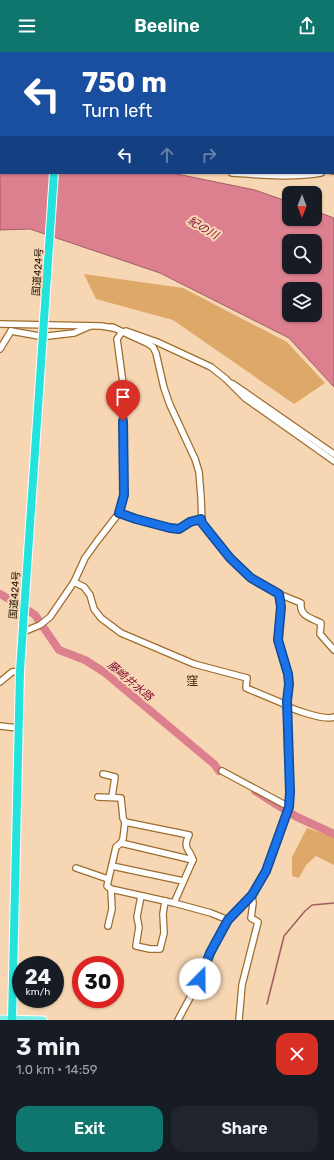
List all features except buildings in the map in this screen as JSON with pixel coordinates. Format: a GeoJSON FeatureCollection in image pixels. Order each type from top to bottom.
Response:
{"type":"FeatureCollection","features":[{"type":"Feature","properties":{"kind":"highway","name":"国道424号"},"geometry":{"type":"LineString","coordinates":[[12,1019],[20,671],[54,174]]}},
{"type":"Feature","properties":{"kind":"main road"},"geometry":{"type":"LineString","coordinates":[[0,1019],[42,1020]]}},
{"type":"Feature","properties":{"kind":"street"},"geometry":{"type":"LineString","coordinates":[[251,174],[290,176],[314,174]]}},
{"type":"Feature","properties":{"kind":"street"},"geometry":{"type":"LineString","coordinates":[[0,324],[112,327],[135,334],[211,367],[334,454]]}},
{"type":"Feature","properties":{"kind":"street"},"geometry":{"type":"LineString","coordinates":[[8,324],[8,329],[11,331],[39,336]]}},
{"type":"Feature","properties":{"kind":"street"},"geometry":{"type":"LineString","coordinates":[[48,336],[74,332],[90,326]]}},
{"type":"Feature","properties":{"kind":"street"},"geometry":{"type":"LineString","coordinates":[[112,327],[153,347],[156,353],[164,388],[170,405],[195,459],[201,497],[202,523],[230,558],[251,578],[279,594],[301,603],[300,609],[302,613],[321,624],[320,634],[334,650]]}},
{"type":"Feature","properties":{"kind":"street"},"geometry":{"type":"LineString","coordinates":[[0,350],[11,331]]}},
{"type":"Feature","properties":{"kind":"street"},"geometry":{"type":"LineString","coordinates":[[23,632],[42,624],[50,617],[74,582],[85,558],[119,513],[124,495],[123,383],[117,339],[122,332]]}},
{"type":"Feature","properties":{"kind":"street"},"geometry":{"type":"LineString","coordinates":[[226,379],[245,398],[334,461]]}},
{"type":"Feature","properties":{"kind":"street"},"geometry":{"type":"LineString","coordinates":[[119,513],[136,519],[179,529],[190,522],[201,519]]}},
{"type":"Feature","properties":{"kind":"street"},"geometry":{"type":"LineString","coordinates":[[74,582],[84,587],[90,595],[94,609],[101,618],[121,633],[194,664],[248,678],[246,688],[282,703],[287,707],[321,717],[334,717]]}},
{"type":"Feature","properties":{"kind":"street"},"geometry":{"type":"LineString","coordinates":[[178,1020],[200,979],[218,937],[228,920],[252,895],[266,871],[289,807],[290,792],[287,707],[289,684],[288,674],[278,640],[281,607],[279,594]]}},
{"type":"Feature","properties":{"kind":"street"},"geometry":{"type":"LineString","coordinates":[[0,682],[12,672],[20,671]]}},
{"type":"Feature","properties":{"kind":"street"},"geometry":{"type":"LineString","coordinates":[[0,726],[18,728]]}},
{"type":"Feature","properties":{"kind":"street"},"geometry":{"type":"LineString","coordinates":[[222,771],[289,807]]}},
{"type":"Feature","properties":{"kind":"street"},"geometry":{"type":"LineString","coordinates":[[103,774],[115,776],[112,797]]}},
{"type":"Feature","properties":{"kind":"street"},"geometry":{"type":"LineString","coordinates":[[98,797],[121,798],[123,818],[125,822],[123,840],[116,847],[107,886],[111,889],[174,903],[228,920]]}},
{"type":"Feature","properties":{"kind":"street"},"geometry":{"type":"LineString","coordinates":[[125,822],[189,835],[186,843],[186,849],[193,857],[193,860],[174,903]]}},
{"type":"Feature","properties":{"kind":"street"},"geometry":{"type":"LineString","coordinates":[[121,843],[193,860]]}},
{"type":"Feature","properties":{"kind":"street"},"geometry":{"type":"LineString","coordinates":[[112,866],[184,881]]}},
{"type":"Feature","properties":{"kind":"street"},"geometry":{"type":"LineString","coordinates":[[76,868],[108,879]]}},
{"type":"Feature","properties":{"kind":"street"},"geometry":{"type":"LineString","coordinates":[[108,926],[112,909],[111,889]]}},
{"type":"Feature","properties":{"kind":"street"},"geometry":{"type":"LineString","coordinates":[[239,1020],[239,1004],[242,985],[258,922],[251,918],[253,903],[252,895]]}},
{"type":"Feature","properties":{"kind":"street"},"geometry":{"type":"LineString","coordinates":[[141,896],[137,917],[139,927],[136,946],[150,949],[160,949],[164,933],[163,914],[165,901]]}},
{"type":"Feature","properties":{"kind":"shaded area"},"geometry":{"type":"Polygon","coordinates":[[[84,274],[183,288],[287,342],[325,383],[294,404],[173,320],[96,299],[84,274]]]}},
{"type":"Feature","properties":{"kind":"shaded area"},"geometry":{"type":"Polygon","coordinates":[[[307,828],[334,837],[334,865],[316,856],[306,865],[299,878],[292,876],[292,857],[307,828]]]}},
{"type":"Feature","properties":{"kind":"water","name":"紀の川"},"geometry":{"type":"Polygon","coordinates":[[[0,174],[177,174],[255,190],[282,200],[282,226],[322,226],[322,214],[334,218],[334,387],[289,338],[160,273],[30,229],[0,230],[0,174]]]}},
{"type":"Feature","properties":{"kind":"waterway","name":"藤崎井水路"},"geometry":{"type":"LineString","coordinates":[[0,594],[19,605]]}},
{"type":"Feature","properties":{"kind":"waterway","name":"藤崎井水路"},"geometry":{"type":"LineString","coordinates":[[29,611],[35,615],[59,650],[85,660],[104,672],[214,764],[219,771]]}},
{"type":"Feature","properties":{"kind":"waterway","name":"藤崎井水路"},"geometry":{"type":"LineString","coordinates":[[255,791],[282,808]]}},
{"type":"Feature","properties":{"kind":"waterway","name":"藤崎井水路"},"geometry":{"type":"LineString","coordinates":[[289,812],[334,834]]}},
{"type":"Feature","properties":{"kind":"waterway"},"geometry":{"type":"LineString","coordinates":[[267,1004],[284,936],[312,905],[334,903]]}},
{"type":"Feature","properties":{"kind":"district","name":"窪"},"geometry":{"type":"Point","coordinates":[192,681]}},
{"type":"Feature","properties":{"kind":"route"},"geometry":{"type":"LineString","coordinates":[[123,421],[124,495],[119,513],[136,519],[179,529],[190,522],[201,519],[202,523],[230,558],[251,578],[279,594],[280,598],[281,607],[278,640],[288,674],[289,684],[287,701],[287,730],[289,752],[289,807],[266,871],[252,895],[228,920],[210,953],[200,979]]}}]}
